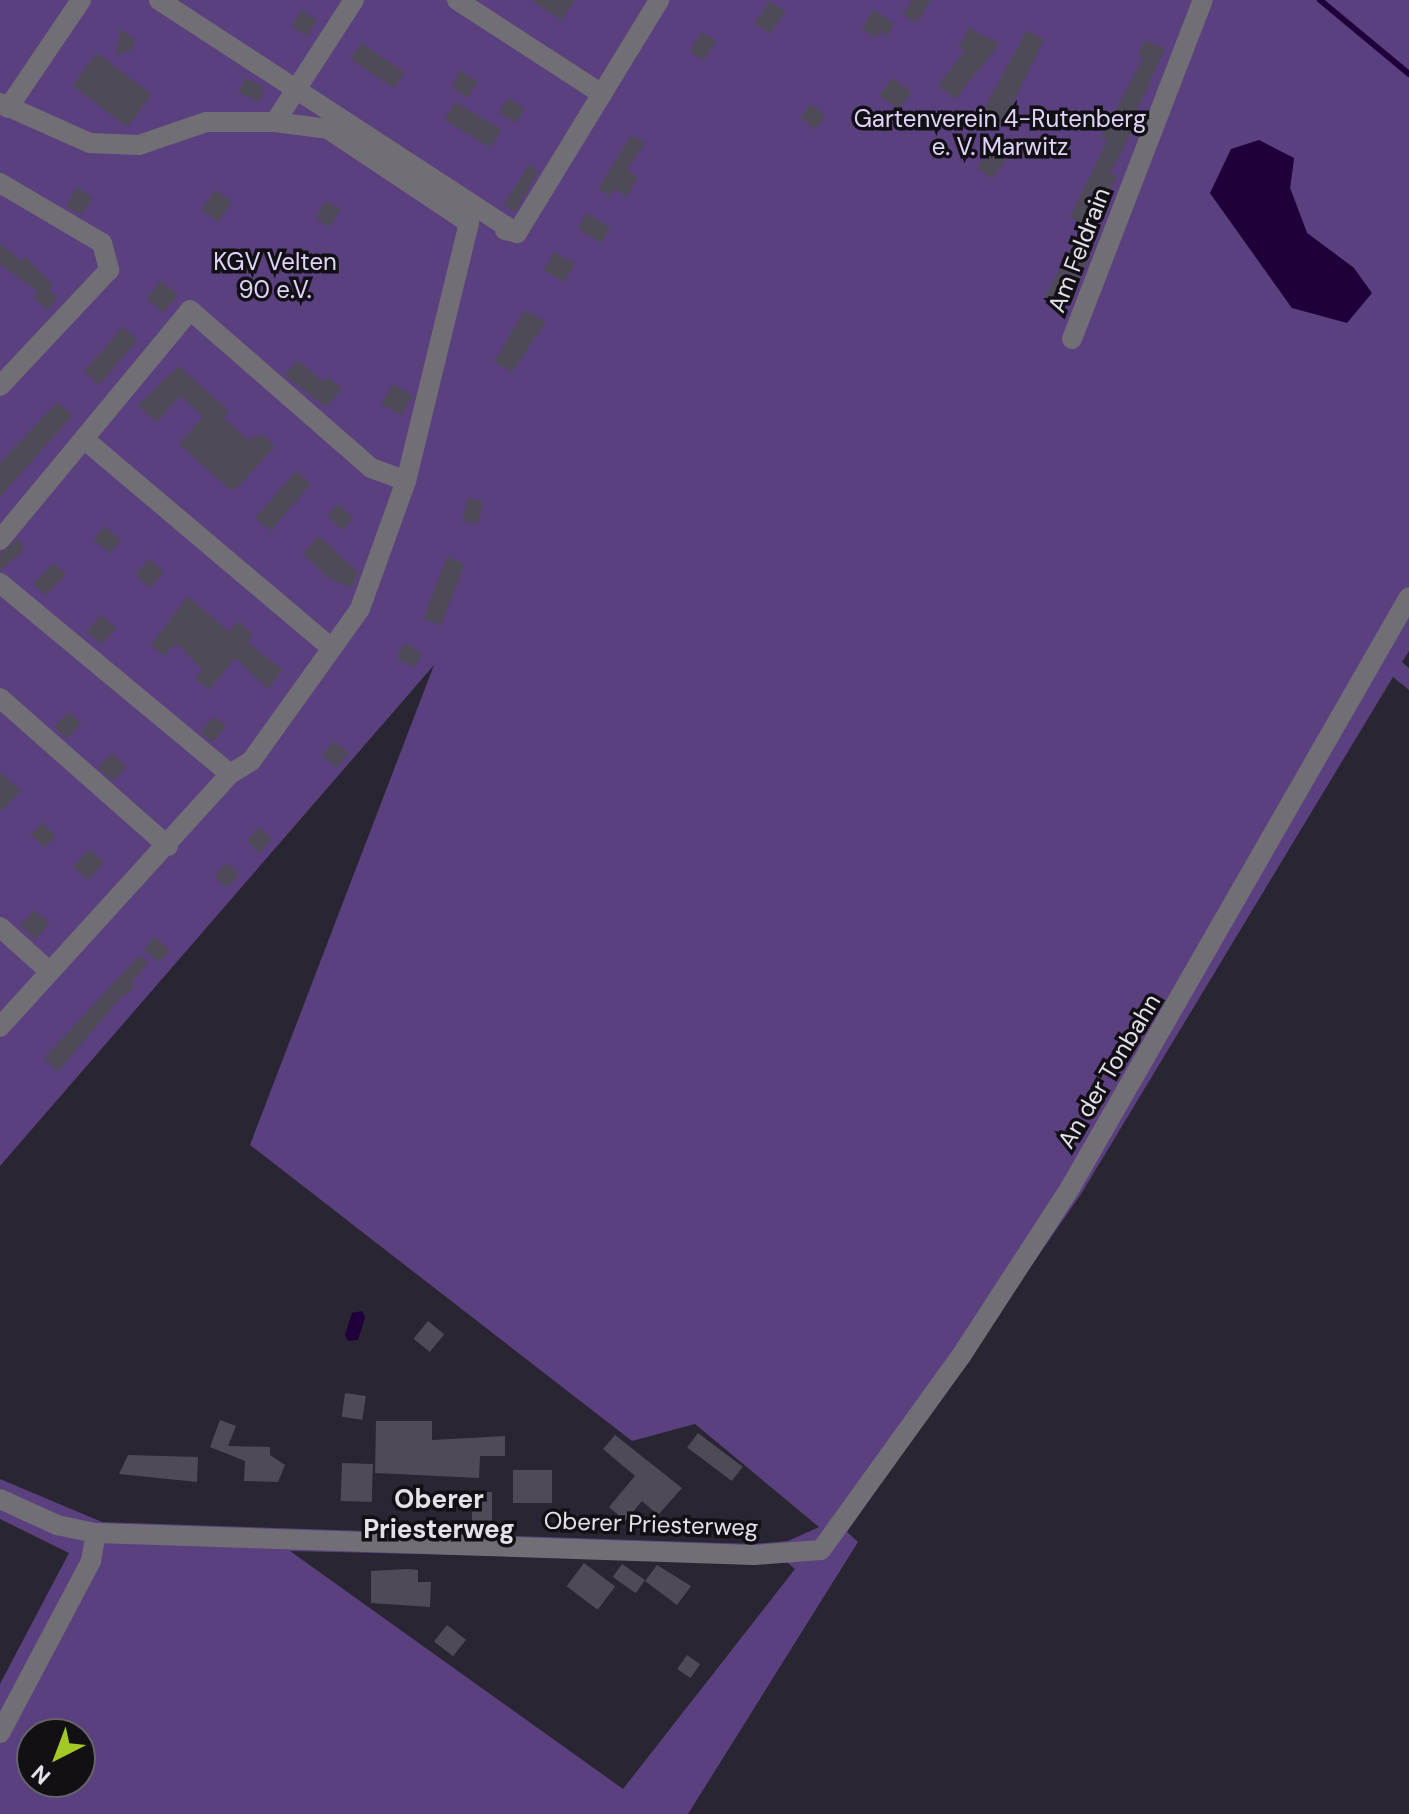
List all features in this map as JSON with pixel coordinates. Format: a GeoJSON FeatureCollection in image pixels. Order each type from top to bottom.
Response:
{"type":"FeatureCollection","features":[{"type":"Feature","properties":{"kind":"street"},"geometry":{"type":"LineString","coordinates":[[81,0],[4,105],[90,143],[139,145],[206,122],[275,122],[328,129],[469,223],[517,233]]}},
{"type":"Feature","properties":{"kind":"street"},"geometry":{"type":"LineString","coordinates":[[159,0],[517,233]]}},
{"type":"Feature","properties":{"kind":"street"},"geometry":{"type":"LineString","coordinates":[[275,122],[294,86],[354,0]]}},
{"type":"Feature","properties":{"kind":"street"},"geometry":{"type":"LineString","coordinates":[[457,0],[602,94]]}},
{"type":"Feature","properties":{"kind":"street"},"geometry":{"type":"LineString","coordinates":[[517,233],[659,0]]}},
{"type":"Feature","properties":{"kind":"street","name":"Am Feldrain"},"geometry":{"type":"LineString","coordinates":[[1072,339],[1203,0]]}},
{"type":"Feature","properties":{"kind":"street"},"geometry":{"type":"LineString","coordinates":[[0,183],[102,243],[109,270],[2,380]]}},
{"type":"Feature","properties":{"kind":"street"},"geometry":{"type":"LineString","coordinates":[[0,1027],[168,846],[230,774],[251,761],[329,646],[360,609],[406,481],[469,223]]}},
{"type":"Feature","properties":{"kind":"street"},"geometry":{"type":"LineString","coordinates":[[0,540],[190,310],[371,468],[406,481]]}},
{"type":"Feature","properties":{"kind":"street"},"geometry":{"type":"LineString","coordinates":[[84,439],[329,646]]}},
{"type":"Feature","properties":{"kind":"street"},"geometry":{"type":"LineString","coordinates":[[0,583],[230,774]]}},
{"type":"Feature","properties":{"kind":"street","name":"An der Tonbahn"},"geometry":{"type":"LineString","coordinates":[[821,1550],[961,1356],[1070,1188],[1409,597]]}},
{"type":"Feature","properties":{"kind":"street"},"geometry":{"type":"LineString","coordinates":[[0,698],[168,846]]}},
{"type":"Feature","properties":{"kind":"street"},"geometry":{"type":"LineString","coordinates":[[0,927],[49,971]]}},
{"type":"Feature","properties":{"kind":"street","name":"Oberer Priesterweg"},"geometry":{"type":"LineString","coordinates":[[0,1499],[57,1525],[96,1533],[754,1555],[821,1550]]}},
{"type":"Feature","properties":{"kind":"street"},"geometry":{"type":"LineString","coordinates":[[0,1733],[91,1561],[96,1533]]}},
{"type":"Feature","properties":{"kind":"green space"},"geometry":{"type":"Polygon","coordinates":[[[0,0],[1409,0],[1409,651],[1402,662],[1409,668],[1409,690],[1393,677],[1081,1194],[847,1532],[858,1542],[688,1814],[0,1814],[0,1684],[69,1553],[0,1519],[0,1479],[102,1522],[754,1544],[788,1541],[819,1527],[695,1424],[632,1441],[250,1145],[434,665],[0,1166],[0,0]],[[1294,158],[1210,193],[1292,308],[1354,268],[1307,233],[1290,188],[1294,158]],[[290,1551],[623,1789],[795,1569],[788,1563],[290,1551]]]}},
{"type":"Feature","properties":{"kind":"shaded area"},"geometry":{"type":"Polygon","coordinates":[[[1259,140],[1294,158],[1290,188],[1307,233],[1354,268],[1372,293],[1347,323],[1292,308],[1210,193],[1231,149],[1259,140]]]}},
{"type":"Feature","properties":{"kind":"shaded area"},"geometry":{"type":"Polygon","coordinates":[[[362,1311],[365,1317],[358,1340],[348,1341],[345,1335],[352,1313],[362,1311]]]}},
{"type":"Feature","properties":{"kind":"building"},"geometry":{"type":"Polygon","coordinates":[[[531,0],[575,0],[561,20],[531,0]]]}},
{"type":"Feature","properties":{"kind":"building"},"geometry":{"type":"Polygon","coordinates":[[[912,0],[931,0],[917,23],[903,15],[912,0]]]}},
{"type":"Feature","properties":{"kind":"building"},"geometry":{"type":"Polygon","coordinates":[[[770,1],[786,12],[770,34],[755,23],[770,1]]]}},
{"type":"Feature","properties":{"kind":"building"},"geometry":{"type":"Polygon","coordinates":[[[302,10],[317,20],[306,36],[291,26],[302,10]]]}},
{"type":"Feature","properties":{"kind":"building"},"geometry":{"type":"Polygon","coordinates":[[[873,10],[894,23],[887,36],[879,32],[876,38],[862,29],[873,10]]]}},
{"type":"Feature","properties":{"kind":"building"},"geometry":{"type":"Polygon","coordinates":[[[969,28],[1000,44],[955,99],[938,85],[965,51],[959,48],[969,28]]]}},
{"type":"Feature","properties":{"kind":"building"},"geometry":{"type":"Polygon","coordinates":[[[120,29],[135,39],[133,49],[116,56],[120,29]]]}},
{"type":"Feature","properties":{"kind":"building"},"geometry":{"type":"Polygon","coordinates":[[[1027,30],[1044,40],[1002,125],[981,114],[1027,30]]]}},
{"type":"Feature","properties":{"kind":"building"},"geometry":{"type":"Polygon","coordinates":[[[702,32],[716,41],[704,61],[689,51],[702,32]]]}},
{"type":"Feature","properties":{"kind":"building"},"geometry":{"type":"Polygon","coordinates":[[[1145,40],[1165,49],[1130,125],[1134,128],[1110,173],[1117,176],[1090,228],[1070,217],[1107,141],[1101,138],[1143,58],[1138,55],[1145,40]]]}},
{"type":"Feature","properties":{"kind":"building"},"geometry":{"type":"Polygon","coordinates":[[[361,43],[405,73],[394,88],[350,59],[361,43]]]}},
{"type":"Feature","properties":{"kind":"building"},"geometry":{"type":"Polygon","coordinates":[[[97,53],[152,95],[127,127],[72,86],[97,53]]]}},
{"type":"Feature","properties":{"kind":"building"},"geometry":{"type":"Polygon","coordinates":[[[460,70],[478,82],[467,98],[452,87],[460,70]]]}},
{"type":"Feature","properties":{"kind":"building"},"geometry":{"type":"Polygon","coordinates":[[[245,78],[265,87],[259,102],[238,93],[245,78]]]}},
{"type":"Feature","properties":{"kind":"building"},"geometry":{"type":"Polygon","coordinates":[[[893,78],[912,93],[898,110],[879,95],[893,78]]]}},
{"type":"Feature","properties":{"kind":"building"},"geometry":{"type":"Polygon","coordinates":[[[508,98],[525,109],[516,123],[499,112],[508,98]]]}},
{"type":"Feature","properties":{"kind":"building"},"geometry":{"type":"Polygon","coordinates":[[[455,102],[501,130],[490,148],[444,120],[455,102]]]}},
{"type":"Feature","properties":{"kind":"building"},"geometry":{"type":"Polygon","coordinates":[[[811,104],[826,116],[815,129],[800,117],[811,104]]]}},
{"type":"Feature","properties":{"kind":"building"},"geometry":{"type":"Polygon","coordinates":[[[631,135],[645,143],[627,170],[638,177],[627,197],[614,189],[610,196],[598,189],[631,135]]]}},
{"type":"Feature","properties":{"kind":"building"},"geometry":{"type":"Polygon","coordinates":[[[991,148],[1006,159],[992,179],[977,167],[991,148]]]}},
{"type":"Feature","properties":{"kind":"building"},"geometry":{"type":"Polygon","coordinates":[[[529,165],[539,171],[515,212],[503,205],[529,165]]]}},
{"type":"Feature","properties":{"kind":"building"},"geometry":{"type":"Polygon","coordinates":[[[77,187],[93,198],[81,215],[66,206],[77,187]]]}},
{"type":"Feature","properties":{"kind":"building"},"geometry":{"type":"Polygon","coordinates":[[[215,190],[232,202],[218,222],[201,210],[215,190]]]}},
{"type":"Feature","properties":{"kind":"building"},"geometry":{"type":"Polygon","coordinates":[[[325,201],[340,209],[331,227],[316,219],[325,201]]]}},
{"type":"Feature","properties":{"kind":"building"},"geometry":{"type":"Polygon","coordinates":[[[587,213],[611,228],[601,243],[577,228],[587,213]]]}},
{"type":"Feature","properties":{"kind":"building"},"geometry":{"type":"Polygon","coordinates":[[[0,244],[22,261],[25,256],[52,284],[49,289],[58,298],[47,310],[33,297],[38,292],[0,264],[0,244]]]}},
{"type":"Feature","properties":{"kind":"building"},"geometry":{"type":"Polygon","coordinates":[[[1071,248],[1090,258],[1062,309],[1044,299],[1071,248]]]}},
{"type":"Feature","properties":{"kind":"building"},"geometry":{"type":"Polygon","coordinates":[[[554,252],[575,264],[564,282],[544,270],[554,252]]]}},
{"type":"Feature","properties":{"kind":"building"},"geometry":{"type":"Polygon","coordinates":[[[161,281],[178,295],[164,313],[147,299],[161,281]]]}},
{"type":"Feature","properties":{"kind":"building"},"geometry":{"type":"Polygon","coordinates":[[[525,310],[546,322],[512,372],[494,362],[525,310]]]}},
{"type":"Feature","properties":{"kind":"building"},"geometry":{"type":"Polygon","coordinates":[[[123,327],[138,340],[99,385],[84,372],[123,327]]]}},
{"type":"Feature","properties":{"kind":"building"},"geometry":{"type":"Polygon","coordinates":[[[298,360],[323,382],[328,377],[342,389],[326,407],[284,375],[298,360]]]}},
{"type":"Feature","properties":{"kind":"building"},"geometry":{"type":"Polygon","coordinates":[[[179,366],[229,411],[223,417],[248,440],[262,434],[275,446],[237,488],[230,490],[179,444],[203,417],[181,396],[156,422],[138,405],[179,366]]]}},
{"type":"Feature","properties":{"kind":"building"},"geometry":{"type":"Polygon","coordinates":[[[393,384],[413,396],[401,416],[381,404],[393,384]]]}},
{"type":"Feature","properties":{"kind":"building"},"geometry":{"type":"Polygon","coordinates":[[[57,402],[73,415],[0,497],[0,463],[57,402]]]}},
{"type":"Feature","properties":{"kind":"building"},"geometry":{"type":"Polygon","coordinates":[[[296,471],[311,484],[270,531],[255,518],[296,471]]]}},
{"type":"Feature","properties":{"kind":"building"},"geometry":{"type":"Polygon","coordinates":[[[468,498],[483,502],[478,524],[462,520],[468,498]]]}},
{"type":"Feature","properties":{"kind":"building"},"geometry":{"type":"Polygon","coordinates":[[[338,504],[353,518],[342,530],[327,516],[338,504]]]}},
{"type":"Feature","properties":{"kind":"building"},"geometry":{"type":"Polygon","coordinates":[[[105,526],[121,541],[110,553],[93,540],[105,526]]]}},
{"type":"Feature","properties":{"kind":"building"},"geometry":{"type":"Polygon","coordinates":[[[319,536],[359,573],[351,588],[330,579],[303,554],[319,536]]]}},
{"type":"Feature","properties":{"kind":"building"},"geometry":{"type":"Polygon","coordinates":[[[18,539],[23,545],[22,552],[0,570],[0,553],[18,539]]]}},
{"type":"Feature","properties":{"kind":"building"},"geometry":{"type":"Polygon","coordinates":[[[447,557],[465,564],[441,625],[423,619],[447,557]]]}},
{"type":"Feature","properties":{"kind":"building"},"geometry":{"type":"Polygon","coordinates":[[[149,559],[164,572],[150,588],[135,575],[149,559]]]}},
{"type":"Feature","properties":{"kind":"building"},"geometry":{"type":"Polygon","coordinates":[[[54,563],[66,575],[46,596],[33,584],[54,563]]]}},
{"type":"Feature","properties":{"kind":"building"},"geometry":{"type":"Polygon","coordinates":[[[188,596],[229,632],[238,621],[253,635],[247,642],[283,670],[268,689],[235,658],[209,690],[195,678],[203,670],[176,643],[164,656],[151,645],[188,596]]]}},
{"type":"Feature","properties":{"kind":"building"},"geometry":{"type":"Polygon","coordinates":[[[101,615],[116,628],[102,645],[87,632],[101,615]]]}},
{"type":"Feature","properties":{"kind":"building"},"geometry":{"type":"Polygon","coordinates":[[[405,643],[422,653],[414,668],[396,658],[405,643]]]}},
{"type":"Feature","properties":{"kind":"building"},"geometry":{"type":"Polygon","coordinates":[[[69,712],[81,724],[66,739],[54,727],[69,712]]]}},
{"type":"Feature","properties":{"kind":"building"},"geometry":{"type":"Polygon","coordinates":[[[214,716],[226,726],[213,742],[201,732],[214,716]]]}},
{"type":"Feature","properties":{"kind":"building"},"geometry":{"type":"Polygon","coordinates":[[[334,741],[349,753],[337,768],[322,756],[334,741]]]}},
{"type":"Feature","properties":{"kind":"building"},"geometry":{"type":"Polygon","coordinates":[[[112,753],[126,767],[112,781],[98,767],[112,753]]]}},
{"type":"Feature","properties":{"kind":"building"},"geometry":{"type":"Polygon","coordinates":[[[0,772],[21,791],[0,812],[0,772]]]}},
{"type":"Feature","properties":{"kind":"building"},"geometry":{"type":"Polygon","coordinates":[[[42,823],[56,836],[45,848],[31,835],[42,823]]]}},
{"type":"Feature","properties":{"kind":"building"},"geometry":{"type":"Polygon","coordinates":[[[259,827],[272,838],[260,852],[247,842],[259,827]]]}},
{"type":"Feature","properties":{"kind":"building"},"geometry":{"type":"Polygon","coordinates":[[[90,849],[104,863],[87,880],[73,866],[90,849]]]}},
{"type":"Feature","properties":{"kind":"building"},"geometry":{"type":"Polygon","coordinates":[[[226,863],[239,874],[227,888],[214,877],[226,863]]]}},
{"type":"Feature","properties":{"kind":"building"},"geometry":{"type":"Polygon","coordinates":[[[34,910],[49,923],[35,939],[20,926],[34,910]]]}},
{"type":"Feature","properties":{"kind":"building"},"geometry":{"type":"Polygon","coordinates":[[[155,937],[170,950],[159,963],[144,950],[155,937]]]}},
{"type":"Feature","properties":{"kind":"building"},"geometry":{"type":"Polygon","coordinates":[[[140,955],[148,962],[131,984],[136,988],[121,997],[58,1072],[44,1058],[140,955]]]}},
{"type":"Feature","properties":{"kind":"building"},"geometry":{"type":"Polygon","coordinates":[[[428,1321],[444,1334],[430,1352],[414,1339],[428,1321]]]}},
{"type":"Feature","properties":{"kind":"building"},"geometry":{"type":"Polygon","coordinates":[[[345,1393],[366,1396],[362,1420],[342,1417],[345,1393]]]}},
{"type":"Feature","properties":{"kind":"building"},"geometry":{"type":"Polygon","coordinates":[[[220,1420],[236,1426],[228,1446],[270,1447],[270,1455],[285,1465],[278,1482],[244,1481],[245,1461],[210,1447],[220,1420]]]}},
{"type":"Feature","properties":{"kind":"building"},"geometry":{"type":"Polygon","coordinates":[[[376,1421],[432,1421],[432,1440],[505,1436],[505,1456],[480,1456],[479,1478],[375,1473],[376,1421]]]}},
{"type":"Feature","properties":{"kind":"building"},"geometry":{"type":"Polygon","coordinates":[[[698,1433],[743,1467],[732,1481],[687,1447],[698,1433]]]}},
{"type":"Feature","properties":{"kind":"building"},"geometry":{"type":"Polygon","coordinates":[[[615,1435],[682,1488],[658,1515],[642,1501],[625,1521],[609,1507],[635,1476],[603,1449],[615,1435]]]}},
{"type":"Feature","properties":{"kind":"building"},"geometry":{"type":"Polygon","coordinates":[[[128,1455],[198,1457],[197,1482],[119,1474],[128,1455]]]}},
{"type":"Feature","properties":{"kind":"building"},"geometry":{"type":"Polygon","coordinates":[[[342,1463],[373,1464],[372,1502],[341,1501],[342,1463]]]}},
{"type":"Feature","properties":{"kind":"building"},"geometry":{"type":"Polygon","coordinates":[[[513,1470],[552,1470],[552,1503],[513,1503],[513,1470]]]}},
{"type":"Feature","properties":{"kind":"building"},"geometry":{"type":"Polygon","coordinates":[[[472,1492],[492,1492],[492,1524],[472,1524],[472,1492]]]}},
{"type":"Feature","properties":{"kind":"building"},"geometry":{"type":"Polygon","coordinates":[[[584,1563],[615,1586],[598,1610],[567,1586],[584,1563]]]}},
{"type":"Feature","properties":{"kind":"building"},"geometry":{"type":"Polygon","coordinates":[[[622,1564],[645,1580],[636,1593],[613,1577],[622,1564]]]}},
{"type":"Feature","properties":{"kind":"building"},"geometry":{"type":"Polygon","coordinates":[[[657,1565],[691,1586],[677,1605],[645,1581],[657,1565]]]}},
{"type":"Feature","properties":{"kind":"building"},"geometry":{"type":"Polygon","coordinates":[[[418,1570],[418,1582],[431,1582],[430,1607],[371,1603],[371,1571],[418,1570]]]}},
{"type":"Feature","properties":{"kind":"building"},"geometry":{"type":"Polygon","coordinates":[[[447,1625],[466,1640],[453,1656],[434,1642],[447,1625]]]}},
{"type":"Feature","properties":{"kind":"building"},"geometry":{"type":"Polygon","coordinates":[[[687,1655],[700,1664],[690,1678],[677,1669],[687,1655]]]}},
{"type":"Feature","properties":{"kind":"waterway"},"geometry":{"type":"LineString","coordinates":[[1320,0],[1409,74]]}},
{"type":"Feature","properties":{"kind":"district","name":"Oberer Priesterweg"},"geometry":{"type":"Point","coordinates":[439,1515]}},
{"type":"Feature","properties":{"kind":"park label","name":"Gartenverein 4-Rutenberg e. V. Marwitz"},"geometry":{"type":"Point","coordinates":[1000,133]}},
{"type":"Feature","properties":{"kind":"park label","name":"KGV Velten 90 e.V."},"geometry":{"type":"Point","coordinates":[275,276]}}]}
